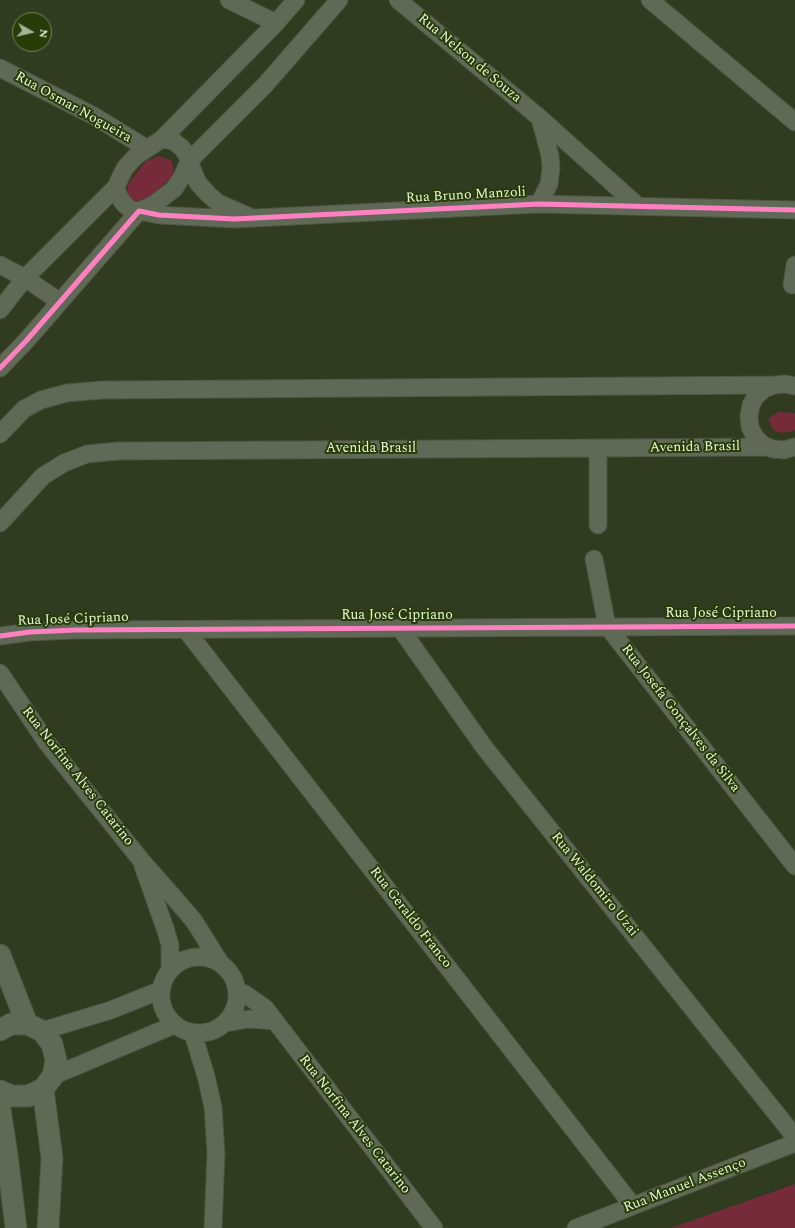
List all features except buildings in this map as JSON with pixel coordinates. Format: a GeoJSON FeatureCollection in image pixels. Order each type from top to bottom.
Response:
{"type":"FeatureCollection","features":[{"type":"Feature","properties":{"kind":"street"},"geometry":{"type":"LineString","coordinates":[[229,0],[276,23]]}},
{"type":"Feature","properties":{"kind":"street"},"geometry":{"type":"LineString","coordinates":[[0,310],[25,278],[116,187],[125,168],[136,156],[146,148],[162,139],[276,23],[296,0]]}},
{"type":"Feature","properties":{"kind":"street"},"geometry":{"type":"LineString","coordinates":[[0,368],[139,211],[153,205],[174,189],[182,177],[189,161],[265,85],[339,0]]}},
{"type":"Feature","properties":{"kind":"street","name":"Rua Nelson de Souza"},"geometry":{"type":"LineString","coordinates":[[398,0],[540,118],[638,206]]}},
{"type":"Feature","properties":{"kind":"street"},"geometry":{"type":"LineString","coordinates":[[650,0],[793,122]]}},
{"type":"Feature","properties":{"kind":"street","name":"Rua Osmar Nogueira"},"geometry":{"type":"LineString","coordinates":[[0,68],[94,116],[146,148]]}},
{"type":"Feature","properties":{"kind":"street"},"geometry":{"type":"LineString","coordinates":[[539,204],[549,184],[551,168],[550,156],[540,118]]}},
{"type":"Feature","properties":{"kind":"street"},"geometry":{"type":"LineString","coordinates":[[162,139],[173,141],[181,147],[186,153],[189,161]]}},
{"type":"Feature","properties":{"kind":"street","name":"Rua Bruno Manzoli"},"geometry":{"type":"LineString","coordinates":[[189,161],[198,183],[208,194],[218,203],[252,218]]}},
{"type":"Feature","properties":{"kind":"street"},"geometry":{"type":"LineString","coordinates":[[116,187],[119,197],[125,205],[131,210],[139,211]]}},
{"type":"Feature","properties":{"kind":"street","name":"Rua Bruno Manzoli"},"geometry":{"type":"LineString","coordinates":[[139,211],[159,215],[234,219],[539,204],[795,210]]}},
{"type":"Feature","properties":{"kind":"street"},"geometry":{"type":"LineString","coordinates":[[0,265],[25,278],[60,302]]}},
{"type":"Feature","properties":{"kind":"street"},"geometry":{"type":"LineString","coordinates":[[792,285],[795,265]]}},
{"type":"Feature","properties":{"kind":"street"},"geometry":{"type":"LineString","coordinates":[[0,434],[24,409],[41,400],[67,393],[102,390],[785,384],[795,386]]}},
{"type":"Feature","properties":{"kind":"street"},"geometry":{"type":"LineString","coordinates":[[768,447],[763,445],[755,437],[750,427],[749,416],[751,406],[756,396],[764,389],[774,385]]}},
{"type":"Feature","properties":{"kind":"street","name":"Avenida Brasil"},"geometry":{"type":"LineString","coordinates":[[0,523],[43,476],[64,463],[87,454],[118,450],[598,449],[768,447],[773,450],[784,450],[794,448]]}},
{"type":"Feature","properties":{"kind":"street"},"geometry":{"type":"LineString","coordinates":[[598,449],[598,525]]}},
{"type":"Feature","properties":{"kind":"street","name":"Rua Josefa Gonçalves da Silva"},"geometry":{"type":"LineString","coordinates":[[594,559],[607,626],[795,866]]}},
{"type":"Feature","properties":{"kind":"street","name":"Rua José Cipriano"},"geometry":{"type":"LineString","coordinates":[[0,636],[30,632],[75,630],[795,626]]}},
{"type":"Feature","properties":{"kind":"street","name":"Rua Waldomiro Uzai"},"geometry":{"type":"LineString","coordinates":[[400,628],[484,747],[795,1137]]}},
{"type":"Feature","properties":{"kind":"street","name":"Rua Geraldo Franco"},"geometry":{"type":"LineString","coordinates":[[186,630],[633,1206]]}},
{"type":"Feature","properties":{"kind":"street","name":"Rua Norfina Alves Catarino"},"geometry":{"type":"LineString","coordinates":[[0,673],[47,743],[141,860],[190,916],[221,964]]}},
{"type":"Feature","properties":{"kind":"street","name":"Rua Norfina Alves Catarino"},"geometry":{"type":"LineString","coordinates":[[141,860],[170,945],[170,971]]}},
{"type":"Feature","properties":{"kind":"street"},"geometry":{"type":"LineString","coordinates":[[0,955],[35,1028],[52,1044],[56,1060],[48,1082],[52,1158],[48,1228]]}},
{"type":"Feature","properties":{"kind":"street"},"geometry":{"type":"LineString","coordinates":[[226,1024],[233,1014],[237,1003],[235,980],[230,971],[211,959],[200,957],[188,958],[178,963],[164,980],[161,990],[161,1000],[163,1009],[168,1018],[174,1025],[183,1031],[193,1034],[205,1034],[226,1024],[249,1019],[275,1021]]}},
{"type":"Feature","properties":{"kind":"street"},"geometry":{"type":"LineString","coordinates":[[0,1030],[11,1024],[35,1028],[111,1010],[161,990]]}},
{"type":"Feature","properties":{"kind":"street","name":"Rua Norfina Alves Catarino"},"geometry":{"type":"LineString","coordinates":[[237,991],[256,1001],[265,1008],[434,1228]]}},
{"type":"Feature","properties":{"kind":"street"},"geometry":{"type":"LineString","coordinates":[[0,1091],[12,1096],[28,1096],[48,1082],[174,1025]]}},
{"type":"Feature","properties":{"kind":"street"},"geometry":{"type":"LineString","coordinates":[[193,1034],[206,1076],[212,1107],[216,1153],[213,1228]]}},
{"type":"Feature","properties":{"kind":"street"},"geometry":{"type":"LineString","coordinates":[[0,1109],[16,1228]]}},
{"type":"Feature","properties":{"kind":"street","name":"Rua Manuel Assenço"},"geometry":{"type":"LineString","coordinates":[[576,1228],[795,1143]]}},
{"type":"Feature","properties":{"kind":"shaded area"},"geometry":{"type":"Polygon","coordinates":[[[159,156],[171,160],[174,169],[173,176],[146,201],[136,203],[130,200],[127,195],[128,184],[146,161],[159,156]]]}},
{"type":"Feature","properties":{"kind":"shaded area"},"geometry":{"type":"Polygon","coordinates":[[[778,412],[795,413],[794,431],[781,433],[773,430],[768,419],[778,412]]]}},
{"type":"Feature","properties":{"kind":"shaded area"},"geometry":{"type":"Polygon","coordinates":[[[795,1184],[795,1228],[671,1228],[795,1184]]]}},
{"type":"Feature","properties":{"kind":"cycle path"},"geometry":{"type":"LineString","coordinates":[[0,368],[26,341],[139,211],[159,215],[234,219],[539,204],[795,210]]}},
{"type":"Feature","properties":{"kind":"cycle path"},"geometry":{"type":"LineString","coordinates":[[0,636],[30,632],[75,630],[795,626]]}}]}
